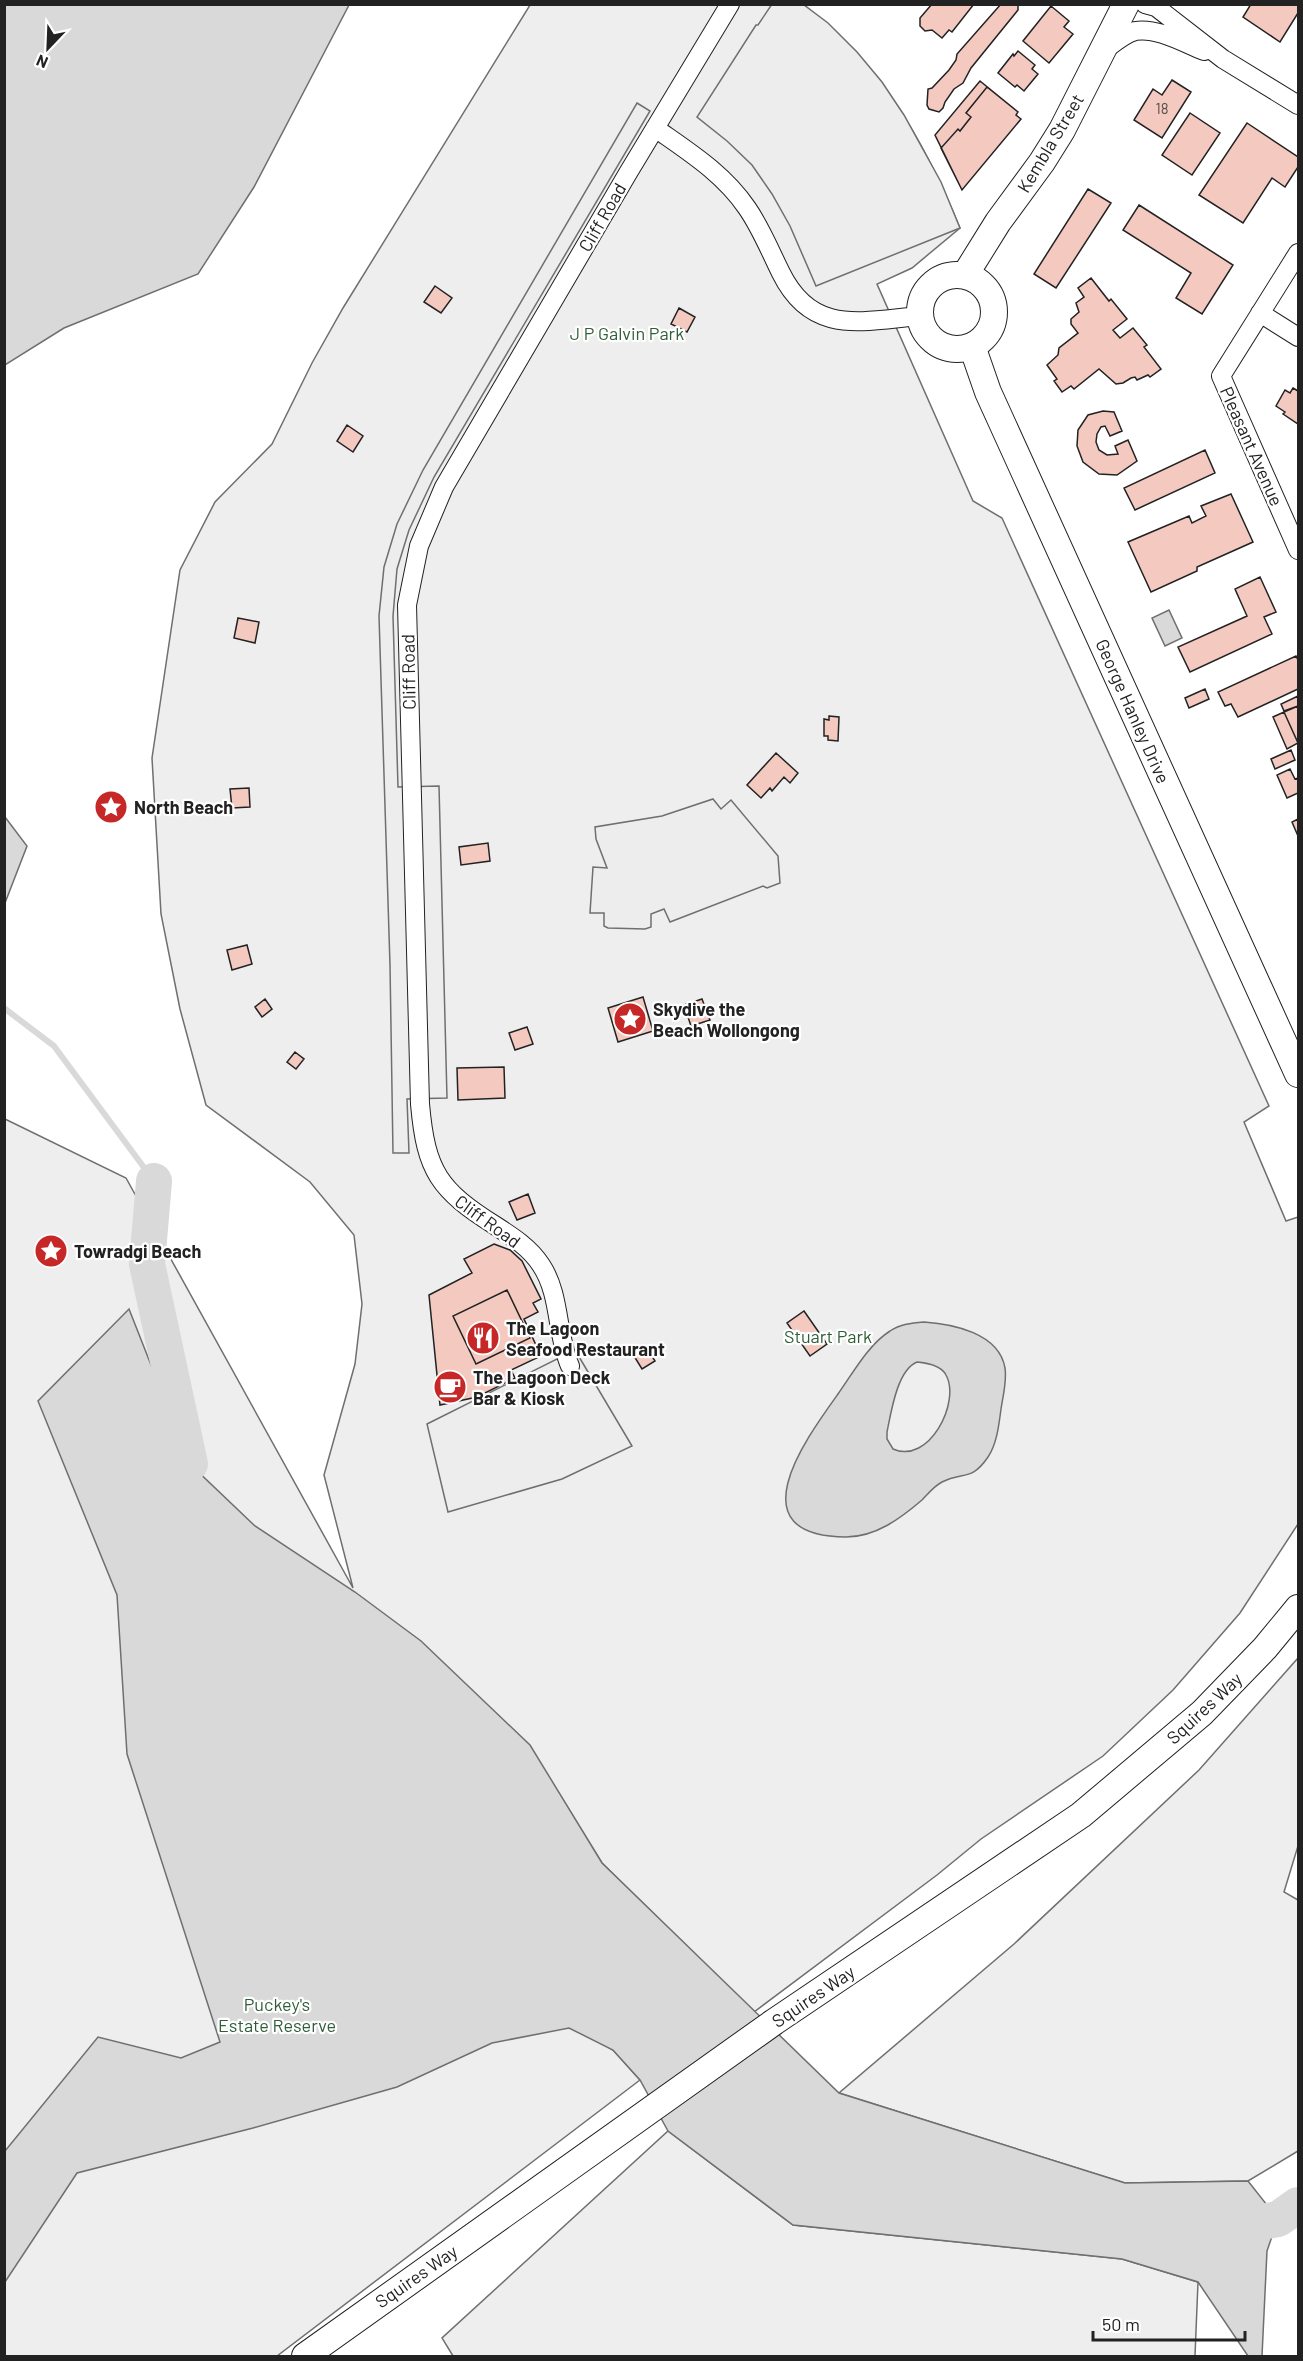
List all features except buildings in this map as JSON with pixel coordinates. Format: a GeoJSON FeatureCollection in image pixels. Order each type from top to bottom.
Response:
{"type":"FeatureCollection","features":[{"type":"Feature","properties":{"kind":"main road","name":"Kembla Street"},"geometry":{"type":"LineString","coordinates":[[965,275],[998,222],[1042,162],[1062,130],[1126,4]]}},
{"type":"Feature","properties":{"kind":"main road"},"geometry":{"type":"LineString","coordinates":[[953,274],[965,275],[985,287],[994,308],[989,330],[972,346],[950,348],[938,344],[929,337],[920,316],[920,304],[924,293],[942,277],[953,274]]}},
{"type":"Feature","properties":{"kind":"main road","name":"George Hanley Drive"},"geometry":{"type":"LineString","coordinates":[[972,346],[993,403],[1299,1074]]}},
{"type":"Feature","properties":{"kind":"main road","name":"Squires Way"},"geometry":{"type":"LineString","coordinates":[[305,2356],[774,2022],[1081,1815],[1202,1713],[1265,1648],[1299,1608]]}},
{"type":"Feature","properties":{"kind":"street","name":"Cliff Road"},"geometry":{"type":"LineString","coordinates":[[570,1366],[560,1338],[553,1292],[543,1267],[523,1245],[452,1195],[435,1172],[426,1145],[420,1104],[407,605],[419,546],[444,488],[730,4]]}},
{"type":"Feature","properties":{"kind":"street"},"geometry":{"type":"LineString","coordinates":[[1145,4],[1156,7],[1223,59],[1299,105]]}},
{"type":"Feature","properties":{"kind":"street"},"geometry":{"type":"LineString","coordinates":[[1101,52],[1124,36],[1143,31],[1168,36],[1223,59]]}},
{"type":"Feature","properties":{"kind":"street"},"geometry":{"type":"LineString","coordinates":[[655,128],[727,183],[757,224],[786,285],[811,311],[831,320],[844,321],[920,316]]}},
{"type":"Feature","properties":{"kind":"street","name":"Pleasant Avenue"},"geometry":{"type":"LineString","coordinates":[[1299,253],[1221,376],[1299,550]]}},
{"type":"Feature","properties":{"kind":"street"},"geometry":{"type":"LineString","coordinates":[[1260,313],[1299,337]]}},
{"type":"Feature","properties":{"kind":"green space"},"geometry":{"type":"Polygon","coordinates":[[[530,5],[804,5],[856,53],[877,79],[915,134],[931,164],[960,228],[912,268],[877,284],[973,501],[1002,518],[1269,1106],[1244,1122],[1286,1221],[1298,1217],[1298,1524],[1240,1613],[1173,1690],[1103,1756],[981,1839],[937,1875],[754,2012],[602,1863],[529,1745],[608,2047],[640,2080],[277,2356],[5,2356],[5,1119],[126,1178],[353,1588],[324,1475],[355,1364],[362,1304],[354,1235],[310,1182],[206,1105],[180,1009],[161,914],[152,758],[180,570],[215,502],[272,444],[312,363],[343,308],[530,5]]]}},
{"type":"Feature","properties":{"kind":"green space"},"geometry":{"type":"Polygon","coordinates":[[[1298,1658],[1298,1846],[1284,1892],[1298,1900],[1298,2151],[1248,2181],[1125,2183],[839,2093],[1014,1944],[1199,1770],[1298,1658]]]}},
{"type":"Feature","properties":{"kind":"green space"},"geometry":{"type":"Polygon","coordinates":[[[668,2131],[793,2225],[1122,2259],[1198,2282],[1195,2356],[453,2356],[442,2338],[668,2131]]]}},
{"type":"Feature","properties":{"kind":"shaded area"},"geometry":{"type":"Polygon","coordinates":[[[5,4],[349,5],[254,187],[198,274],[64,328],[5,365],[5,4]]]}},
{"type":"Feature","properties":{"kind":"shaded area"},"geometry":{"type":"Polygon","coordinates":[[[772,4],[804,5],[828,23],[857,52],[882,82],[904,115],[941,182],[960,228],[816,286],[790,226],[752,165],[697,117],[772,4]]]}},
{"type":"Feature","properties":{"kind":"shaded area"},"geometry":{"type":"Polygon","coordinates":[[[637,103],[650,111],[434,477],[409,530],[397,569],[393,616],[398,787],[439,786],[447,1098],[407,1099],[409,1153],[393,1153],[390,965],[379,616],[384,567],[397,524],[423,470],[637,103]]]}},
{"type":"Feature","properties":{"kind":"shaded area"},"geometry":{"type":"Polygon","coordinates":[[[1169,610],[1182,638],[1165,646],[1152,618],[1169,610]]]}},
{"type":"Feature","properties":{"kind":"shaded area"},"geometry":{"type":"Polygon","coordinates":[[[713,799],[721,809],[731,800],[778,856],[780,883],[767,888],[763,886],[670,922],[664,909],[651,914],[651,927],[645,929],[608,928],[604,926],[604,913],[590,913],[593,867],[607,868],[596,839],[595,827],[662,816],[713,799]]]}},
{"type":"Feature","properties":{"kind":"shaded area"},"geometry":{"type":"Polygon","coordinates":[[[5,817],[27,846],[5,903],[5,817]]]}},
{"type":"Feature","properties":{"kind":"shaded area"},"geometry":{"type":"Polygon","coordinates":[[[129,1309],[190,1464],[255,1526],[355,1592],[421,1641],[530,1745],[602,1863],[839,2093],[1125,2183],[1248,2181],[1278,2219],[1267,2251],[1262,2356],[1248,2356],[1198,2282],[1122,2259],[793,2225],[668,2131],[640,2080],[613,2050],[569,2028],[492,2043],[397,2087],[253,2128],[77,2173],[5,2282],[5,2151],[98,2037],[181,2058],[220,2042],[127,1754],[117,1595],[38,1401],[129,1309]]]}},
{"type":"Feature","properties":{"kind":"shaded area"},"geometry":{"type":"Polygon","coordinates":[[[924,1322],[948,1325],[973,1333],[994,1346],[1001,1356],[1005,1368],[1005,1383],[997,1434],[988,1457],[977,1470],[939,1484],[905,1513],[868,1534],[846,1537],[812,1532],[793,1521],[786,1503],[788,1482],[797,1459],[824,1413],[861,1360],[882,1337],[906,1324],[924,1322]],[[917,1362],[904,1374],[900,1383],[887,1432],[887,1439],[893,1449],[906,1452],[919,1448],[930,1440],[939,1428],[949,1400],[950,1387],[944,1372],[929,1364],[917,1362]]]}},
{"type":"Feature","properties":{"kind":"shaded area"},"geometry":{"type":"Polygon","coordinates":[[[575,1350],[632,1446],[562,1479],[448,1512],[427,1424],[575,1350]]]}},
{"type":"Feature","properties":{"kind":"waterway"},"geometry":{"type":"LineString","coordinates":[[4,1008],[54,1046],[154,1181]]}},
{"type":"Feature","properties":{"kind":"waterway"},"geometry":{"type":"LineString","coordinates":[[151,1492],[190,1464],[147,1264],[154,1181]]}},
{"type":"Feature","properties":{"kind":"waterway"},"geometry":{"type":"LineString","coordinates":[[1229,2228],[1278,2219],[1298,2205]]}},
{"type":"Feature","properties":{"kind":"place","name":"North Beach"},"geometry":{"type":"Point","coordinates":[111,807]}},
{"type":"Feature","properties":{"kind":"place","name":"Skydive the Beach Wollongong"},"geometry":{"type":"Point","coordinates":[630,1019]}},
{"type":"Feature","properties":{"kind":"place","name":"Towradgi Beach"},"geometry":{"type":"Point","coordinates":[51,1251]}},
{"type":"Feature","properties":{"kind":"place","name":"The Lagoon Seafood Restaurant"},"geometry":{"type":"Point","coordinates":[483,1338]}},
{"type":"Feature","properties":{"kind":"place","name":"The Lagoon Deck Bar & Kiosk"},"geometry":{"type":"Point","coordinates":[450,1387]}},
{"type":"Feature","properties":{"kind":"park label","name":"J P Galvin Park"},"geometry":{"type":"Point","coordinates":[627,333]}},
{"type":"Feature","properties":{"kind":"park label","name":"Stuart Park"},"geometry":{"type":"Point","coordinates":[828,1336]}},
{"type":"Feature","properties":{"kind":"park label","name":"Puckey's Estate Reserve"},"geometry":{"type":"Point","coordinates":[277,2014]}}]}
